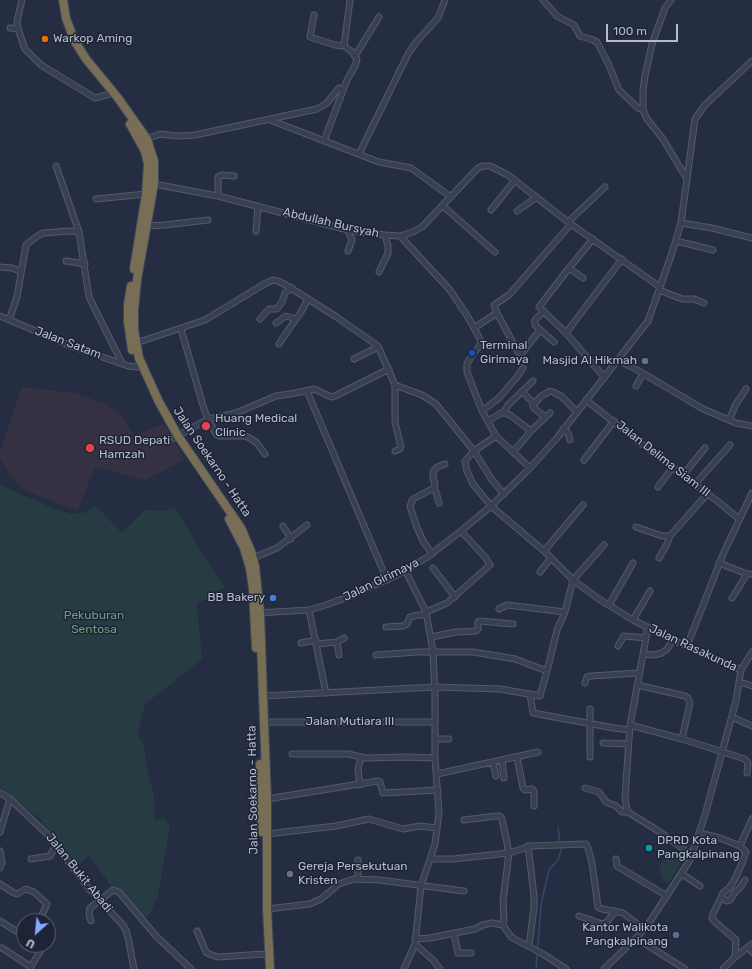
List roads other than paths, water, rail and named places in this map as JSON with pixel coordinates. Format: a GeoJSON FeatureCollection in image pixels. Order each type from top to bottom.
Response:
{"type":"FeatureCollection","features":[{"type":"Feature","properties":{"kind":"highway","name":"Jalan Soekarno - Hatta"},"geometry":{"type":"LineString","coordinates":[[58,0],[62,23],[76,51],[110,94],[132,128],[145,151],[148,164],[146,194],[128,304],[128,331],[137,367],[154,403],[238,534],[250,568],[257,613],[263,696],[267,799],[267,834],[264,850],[265,969]]}},
{"type":"Feature","properties":{"kind":"highway","name":"Jalan Soekarno - Hatta"},"geometry":{"type":"LineString","coordinates":[[63,0],[66,18],[74,40],[86,59],[118,98],[147,139],[154,161],[154,184],[134,310],[136,342],[139,358],[176,437],[241,528],[253,558],[257,580],[258,698],[270,969]]}},
{"type":"Feature","properties":{"kind":"street"},"geometry":{"type":"LineString","coordinates":[[22,0],[17,21],[18,29],[25,49],[41,65],[95,98],[110,94]]}},
{"type":"Feature","properties":{"kind":"street"},"geometry":{"type":"LineString","coordinates":[[344,46],[350,0]]}},
{"type":"Feature","properties":{"kind":"street"},"geometry":{"type":"LineString","coordinates":[[359,154],[408,54],[417,41],[438,18],[445,0]]}},
{"type":"Feature","properties":{"kind":"street"},"geometry":{"type":"LineString","coordinates":[[543,0],[557,16],[574,25],[580,36],[596,41],[608,63],[619,90],[638,108],[644,110]]}},
{"type":"Feature","properties":{"kind":"street"},"geometry":{"type":"LineString","coordinates":[[670,0],[665,8],[652,44],[643,90],[644,110],[647,119],[662,139],[687,179]]}},
{"type":"Feature","properties":{"kind":"street"},"geometry":{"type":"LineString","coordinates":[[314,15],[310,37],[335,45],[344,46],[356,56]]}},
{"type":"Feature","properties":{"kind":"street"},"geometry":{"type":"LineString","coordinates":[[324,141],[347,80],[355,66],[357,59],[356,56],[379,16]]}},
{"type":"Feature","properties":{"kind":"street"},"geometry":{"type":"LineString","coordinates":[[10,28],[18,29]]}},
{"type":"Feature","properties":{"kind":"street","name":"Jalan Girimaya"},"geometry":{"type":"LineString","coordinates":[[257,613],[309,610],[350,596],[387,580],[432,554],[491,506],[530,468],[577,412],[648,321],[681,223],[694,125],[697,116],[704,105],[752,61]]}},
{"type":"Feature","properties":{"kind":"street"},"geometry":{"type":"LineString","coordinates":[[147,139],[160,134],[177,136],[194,135],[269,120],[322,106],[331,100],[339,88]]}},
{"type":"Feature","properties":{"kind":"street"},"geometry":{"type":"LineString","coordinates":[[269,120],[379,162],[412,168],[451,197]]}},
{"type":"Feature","properties":{"kind":"street"},"geometry":{"type":"LineString","coordinates":[[56,166],[79,232],[89,297],[122,363]]}},
{"type":"Feature","properties":{"kind":"street","name":"Abdullah Bursyah"},"geometry":{"type":"LineString","coordinates":[[154,184],[218,196],[348,230],[385,236],[400,236],[413,232],[422,227],[478,168],[490,166],[515,180],[570,223],[622,259],[660,289],[682,299],[694,299],[704,303]]}},
{"type":"Feature","properties":{"kind":"street"},"geometry":{"type":"LineString","coordinates":[[218,196],[218,177],[222,175],[234,176]]}},
{"type":"Feature","properties":{"kind":"street"},"geometry":{"type":"LineString","coordinates":[[491,210],[515,180]]}},
{"type":"Feature","properties":{"kind":"street"},"geometry":{"type":"LineString","coordinates":[[540,330],[520,354],[494,305],[510,295],[570,223],[605,187]]}},
{"type":"Feature","properties":{"kind":"street"},"geometry":{"type":"LineString","coordinates":[[96,199],[146,194]]}},
{"type":"Feature","properties":{"kind":"street"},"geometry":{"type":"LineString","coordinates":[[517,211],[538,197]]}},
{"type":"Feature","properties":{"kind":"street"},"geometry":{"type":"LineString","coordinates":[[256,231],[258,206]]}},
{"type":"Feature","properties":{"kind":"street"},"geometry":{"type":"LineString","coordinates":[[443,206],[495,252]]}},
{"type":"Feature","properties":{"kind":"street"},"geometry":{"type":"LineString","coordinates":[[147,226],[208,220]]}},
{"type":"Feature","properties":{"kind":"street"},"geometry":{"type":"LineString","coordinates":[[681,223],[712,228],[752,238]]}},
{"type":"Feature","properties":{"kind":"street"},"geometry":{"type":"LineString","coordinates":[[348,230],[352,240],[348,251]]}},
{"type":"Feature","properties":{"kind":"street"},"geometry":{"type":"LineString","coordinates":[[10,320],[17,297],[25,246],[36,237],[48,233],[79,232]]}},
{"type":"Feature","properties":{"kind":"street"},"geometry":{"type":"LineString","coordinates":[[379,272],[388,253],[388,246],[385,236]]}},
{"type":"Feature","properties":{"kind":"street"},"geometry":{"type":"LineString","coordinates":[[400,236],[450,290],[474,328],[481,343],[467,364],[467,372],[482,411],[496,436],[530,468]]}},
{"type":"Feature","properties":{"kind":"street"},"geometry":{"type":"LineString","coordinates":[[593,239],[540,304],[540,307],[566,333],[604,377]]}},
{"type":"Feature","properties":{"kind":"street"},"geometry":{"type":"LineString","coordinates":[[676,241],[713,250]]}},
{"type":"Feature","properties":{"kind":"street"},"geometry":{"type":"LineString","coordinates":[[566,333],[622,259]]}},
{"type":"Feature","properties":{"kind":"street"},"geometry":{"type":"LineString","coordinates":[[66,261],[85,264]]}},
{"type":"Feature","properties":{"kind":"street"},"geometry":{"type":"LineString","coordinates":[[0,267],[12,268],[20,271]]}},
{"type":"Feature","properties":{"kind":"street"},"geometry":{"type":"LineString","coordinates":[[569,268],[583,278]]}},
{"type":"Feature","properties":{"kind":"street"},"geometry":{"type":"LineString","coordinates":[[136,342],[181,329],[205,320],[266,283],[274,280],[278,281],[292,288],[374,342],[378,347],[389,369],[394,385],[395,422],[401,447],[395,451]]}},
{"type":"Feature","properties":{"kind":"street"},"geometry":{"type":"LineString","coordinates":[[260,319],[269,309],[278,309],[285,293],[292,288]]}},
{"type":"Feature","properties":{"kind":"street"},"geometry":{"type":"LineString","coordinates":[[279,344],[303,309],[308,299]]}},
{"type":"Feature","properties":{"kind":"street"},"geometry":{"type":"LineString","coordinates":[[544,311],[534,323],[536,327],[554,342]]}},
{"type":"Feature","properties":{"kind":"street"},"geometry":{"type":"LineString","coordinates":[[474,328],[497,313]]}},
{"type":"Feature","properties":{"kind":"street","name":"Jalan Satam"},"geometry":{"type":"LineString","coordinates":[[0,316],[71,346],[137,367]]}},
{"type":"Feature","properties":{"kind":"street"},"geometry":{"type":"LineString","coordinates":[[276,322],[285,316],[296,319]]}},
{"type":"Feature","properties":{"kind":"street"},"geometry":{"type":"LineString","coordinates":[[181,329],[208,419],[217,435],[246,436],[257,443],[265,454]]}},
{"type":"Feature","properties":{"kind":"street"},"geometry":{"type":"LineString","coordinates":[[354,359],[378,347]]}},
{"type":"Feature","properties":{"kind":"street"},"geometry":{"type":"LineString","coordinates":[[618,360],[693,404],[729,420],[752,426]]}},
{"type":"Feature","properties":{"kind":"street"},"geometry":{"type":"LineString","coordinates":[[482,411],[499,398],[523,368]]}},
{"type":"Feature","properties":{"kind":"street"},"geometry":{"type":"LineString","coordinates":[[176,437],[208,419],[236,413],[276,396],[315,389],[331,397],[335,396],[389,369]]}},
{"type":"Feature","properties":{"kind":"street"},"geometry":{"type":"LineString","coordinates":[[636,386],[643,374]]}},
{"type":"Feature","properties":{"kind":"street"},"geometry":{"type":"LineString","coordinates":[[488,420],[503,413],[508,404],[533,381]]}},
{"type":"Feature","properties":{"kind":"street"},"geometry":{"type":"LineString","coordinates":[[394,385],[422,395],[432,401],[444,413],[474,451],[492,480],[504,494]]}},
{"type":"Feature","properties":{"kind":"street"},"geometry":{"type":"LineString","coordinates":[[729,420],[736,404],[746,389]]}},
{"type":"Feature","properties":{"kind":"street"},"geometry":{"type":"LineString","coordinates":[[307,391],[387,580]]}},
{"type":"Feature","properties":{"kind":"street"},"geometry":{"type":"LineString","coordinates":[[522,391],[534,404],[534,408],[545,417]]}},
{"type":"Feature","properties":{"kind":"street"},"geometry":{"type":"LineString","coordinates":[[534,404],[543,394],[551,391],[560,396],[577,412]]}},
{"type":"Feature","properties":{"kind":"street","name":"Jalan Delima Siam III"},"geometry":{"type":"LineString","coordinates":[[586,400],[739,519]]}},
{"type":"Feature","properties":{"kind":"street"},"geometry":{"type":"LineString","coordinates":[[503,413],[510,415],[531,431]]}},
{"type":"Feature","properties":{"kind":"street"},"geometry":{"type":"LineString","coordinates":[[513,452],[531,431],[550,413]]}},
{"type":"Feature","properties":{"kind":"street"},"geometry":{"type":"LineString","coordinates":[[584,460],[614,421]]}},
{"type":"Feature","properties":{"kind":"street"},"geometry":{"type":"LineString","coordinates":[[563,429],[569,434],[570,440]]}},
{"type":"Feature","properties":{"kind":"street"},"geometry":{"type":"LineString","coordinates":[[474,451],[482,447],[487,441],[496,436]]}},
{"type":"Feature","properties":{"kind":"street"},"geometry":{"type":"LineString","coordinates":[[695,484],[730,445]]}},
{"type":"Feature","properties":{"kind":"street"},"geometry":{"type":"LineString","coordinates":[[683,475],[705,448]]}},
{"type":"Feature","properties":{"kind":"street","name":"Jalan Rasakunda"},"geometry":{"type":"LineString","coordinates":[[474,451],[465,460],[467,471],[473,484],[491,506],[552,558],[573,580],[590,594],[634,620],[673,640],[741,670],[740,682],[732,717],[692,855],[682,874],[644,929],[604,969]]}},
{"type":"Feature","properties":{"kind":"street"},"geometry":{"type":"LineString","coordinates":[[439,503],[434,490],[436,486],[433,472],[437,467],[445,464]]}},
{"type":"Feature","properties":{"kind":"street"},"geometry":{"type":"LineString","coordinates":[[658,487],[673,467]]}},
{"type":"Feature","properties":{"kind":"street"},"geometry":{"type":"LineString","coordinates":[[432,554],[421,536],[410,506],[413,500],[430,489],[434,490]]}},
{"type":"Feature","properties":{"kind":"street"},"geometry":{"type":"LineString","coordinates":[[687,646],[719,563],[752,493]]}},
{"type":"Feature","properties":{"kind":"street"},"geometry":{"type":"LineString","coordinates":[[659,558],[670,536],[707,494]]}},
{"type":"Feature","properties":{"kind":"street"},"geometry":{"type":"LineString","coordinates":[[544,551],[583,506]]}},
{"type":"Feature","properties":{"kind":"street"},"geometry":{"type":"LineString","coordinates":[[253,558],[277,548],[308,525]]}},
{"type":"Feature","properties":{"kind":"street"},"geometry":{"type":"LineString","coordinates":[[283,526],[291,539]]}},
{"type":"Feature","properties":{"kind":"street"},"geometry":{"type":"LineString","coordinates":[[636,528],[662,536],[670,536]]}},
{"type":"Feature","properties":{"kind":"street"},"geometry":{"type":"LineString","coordinates":[[386,627],[403,626],[407,624],[410,617],[426,614],[447,603],[490,565],[485,557],[461,531]]}},
{"type":"Feature","properties":{"kind":"street"},"geometry":{"type":"LineString","coordinates":[[263,696],[435,687],[495,688],[540,695],[557,630],[573,580],[604,545]]}},
{"type":"Feature","properties":{"kind":"street"},"geometry":{"type":"LineString","coordinates":[[540,572],[552,558]]}},
{"type":"Feature","properties":{"kind":"street"},"geometry":{"type":"LineString","coordinates":[[609,605],[633,563]]}},
{"type":"Feature","properties":{"kind":"street"},"geometry":{"type":"LineString","coordinates":[[719,563],[750,574],[732,598]]}},
{"type":"Feature","properties":{"kind":"street"},"geometry":{"type":"LineString","coordinates":[[433,568],[455,597]]}},
{"type":"Feature","properties":{"kind":"street"},"geometry":{"type":"LineString","coordinates":[[404,969],[415,942],[421,886],[435,844],[439,813],[435,758],[435,687],[431,637],[426,614],[405,570]]}},
{"type":"Feature","properties":{"kind":"street"},"geometry":{"type":"LineString","coordinates":[[634,620],[650,592]]}},
{"type":"Feature","properties":{"kind":"street"},"geometry":{"type":"LineString","coordinates":[[499,609],[507,605],[564,612]]}},
{"type":"Feature","properties":{"kind":"street"},"geometry":{"type":"LineString","coordinates":[[309,610],[317,642],[326,693]]}},
{"type":"Feature","properties":{"kind":"street"},"geometry":{"type":"LineString","coordinates":[[431,637],[450,633],[476,631],[478,629],[478,622],[480,621],[513,624]]}},
{"type":"Feature","properties":{"kind":"street"},"geometry":{"type":"LineString","coordinates":[[628,812],[625,798],[628,744],[648,627]]}},
{"type":"Feature","properties":{"kind":"street"},"geometry":{"type":"LineString","coordinates":[[618,646],[624,636],[646,638]]}},
{"type":"Feature","properties":{"kind":"street"},"geometry":{"type":"LineString","coordinates":[[301,643],[337,642],[344,638]]}},
{"type":"Feature","properties":{"kind":"street"},"geometry":{"type":"LineString","coordinates":[[643,654],[654,655],[662,653],[667,649],[673,640]]}},
{"type":"Feature","properties":{"kind":"street"},"geometry":{"type":"LineString","coordinates":[[337,642],[339,655]]}},
{"type":"Feature","properties":{"kind":"street"},"geometry":{"type":"LineString","coordinates":[[376,654],[473,652],[515,659],[547,671]]}},
{"type":"Feature","properties":{"kind":"street"},"geometry":{"type":"LineString","coordinates":[[741,670],[752,652]]}},
{"type":"Feature","properties":{"kind":"street"},"geometry":{"type":"LineString","coordinates":[[585,683],[587,677],[591,676],[639,673]]}},
{"type":"Feature","properties":{"kind":"street"},"geometry":{"type":"LineString","coordinates":[[740,682],[752,686]]}},
{"type":"Feature","properties":{"kind":"street"},"geometry":{"type":"LineString","coordinates":[[637,685],[688,698],[690,705],[682,739]]}},
{"type":"Feature","properties":{"kind":"street"},"geometry":{"type":"LineString","coordinates":[[530,694],[533,713],[614,728],[630,728],[682,739],[747,760],[747,773]]}},
{"type":"Feature","properties":{"kind":"street"},"geometry":{"type":"LineString","coordinates":[[590,709],[590,757]]}},
{"type":"Feature","properties":{"kind":"street"},"geometry":{"type":"LineString","coordinates":[[732,717],[752,726]]}},
{"type":"Feature","properties":{"kind":"street","name":"Jalan Mutiara III"},"geometry":{"type":"LineString","coordinates":[[264,722],[435,722]]}},
{"type":"Feature","properties":{"kind":"street"},"geometry":{"type":"LineString","coordinates":[[435,739],[449,739]]}},
{"type":"Feature","properties":{"kind":"street"},"geometry":{"type":"LineString","coordinates":[[603,743],[628,744]]}},
{"type":"Feature","properties":{"kind":"street"},"geometry":{"type":"LineString","coordinates":[[437,774],[538,752]]}},
{"type":"Feature","properties":{"kind":"street"},"geometry":{"type":"LineString","coordinates":[[292,754],[348,754],[366,758],[435,758]]}},
{"type":"Feature","properties":{"kind":"street"},"geometry":{"type":"LineString","coordinates":[[360,785],[358,769],[361,757]]}},
{"type":"Feature","properties":{"kind":"street"},"geometry":{"type":"LineString","coordinates":[[517,757],[523,788],[525,790],[532,789],[534,791],[534,806]]}},
{"type":"Feature","properties":{"kind":"street"},"geometry":{"type":"LineString","coordinates":[[502,760],[504,778]]}},
{"type":"Feature","properties":{"kind":"street"},"geometry":{"type":"LineString","coordinates":[[493,762],[496,776]]}},
{"type":"Feature","properties":{"kind":"street"},"geometry":{"type":"LineString","coordinates":[[267,799],[379,781],[382,792],[384,793],[438,790]]}},
{"type":"Feature","properties":{"kind":"street"},"geometry":{"type":"LineString","coordinates":[[585,788],[599,792],[606,802],[616,806],[622,812],[628,812],[660,832],[692,855]]}},
{"type":"Feature","properties":{"kind":"street","name":"Jalan Bukit Abadi"},"geometry":{"type":"LineString","coordinates":[[0,792],[38,824],[90,890],[122,924],[126,930],[133,956],[134,969]]}},
{"type":"Feature","properties":{"kind":"street"},"geometry":{"type":"LineString","coordinates":[[0,832],[10,799]]}},
{"type":"Feature","properties":{"kind":"street"},"geometry":{"type":"LineString","coordinates":[[464,820],[496,816],[501,817],[509,853],[503,925]]}},
{"type":"Feature","properties":{"kind":"street"},"geometry":{"type":"LineString","coordinates":[[267,834],[336,826],[369,819],[404,829],[420,826],[437,828]]}},
{"type":"Feature","properties":{"kind":"street"},"geometry":{"type":"LineString","coordinates":[[740,846],[751,822]]}},
{"type":"Feature","properties":{"kind":"street"},"geometry":{"type":"LineString","coordinates":[[699,833],[720,838],[740,846],[746,851],[734,881],[721,898],[712,914],[712,918],[735,938],[735,957]]}},
{"type":"Feature","properties":{"kind":"street"},"geometry":{"type":"LineString","coordinates":[[430,859],[453,859],[509,853],[528,846],[586,844],[593,869],[597,905],[600,909],[626,914],[644,929]]}},
{"type":"Feature","properties":{"kind":"street"},"geometry":{"type":"LineString","coordinates":[[32,858],[50,856],[56,845]]}},
{"type":"Feature","properties":{"kind":"street"},"geometry":{"type":"LineString","coordinates":[[528,846],[534,902],[534,917],[529,946]]}},
{"type":"Feature","properties":{"kind":"street"},"geometry":{"type":"LineString","coordinates":[[0,851],[2,863],[0,868]]}},
{"type":"Feature","properties":{"kind":"street"},"geometry":{"type":"LineString","coordinates":[[616,859],[615,866],[667,896]]}},
{"type":"Feature","properties":{"kind":"street"},"geometry":{"type":"LineString","coordinates":[[358,860],[358,879]]}},
{"type":"Feature","properties":{"kind":"street"},"geometry":{"type":"LineString","coordinates":[[682,874],[700,886]]}},
{"type":"Feature","properties":{"kind":"street"},"geometry":{"type":"LineString","coordinates":[[267,909],[310,904],[321,899],[339,884],[358,879],[379,880],[464,891]]}},
{"type":"Feature","properties":{"kind":"street"},"geometry":{"type":"LineString","coordinates":[[721,898],[727,901],[730,900],[745,880]]}},
{"type":"Feature","properties":{"kind":"street"},"geometry":{"type":"LineString","coordinates":[[0,884],[17,894],[26,889],[34,892],[47,904],[43,913]]}},
{"type":"Feature","properties":{"kind":"street"},"geometry":{"type":"LineString","coordinates":[[91,921],[89,915],[90,908],[101,901],[113,890],[118,892],[156,936],[191,969]]}},
{"type":"Feature","properties":{"kind":"street"},"geometry":{"type":"LineString","coordinates":[[579,916],[605,924],[615,912]]}},
{"type":"Feature","properties":{"kind":"street"},"geometry":{"type":"LineString","coordinates":[[0,921],[16,931]]}},
{"type":"Feature","properties":{"kind":"street"},"geometry":{"type":"LineString","coordinates":[[415,942],[475,929],[492,923],[503,925],[511,936],[566,969]]}},
{"type":"Feature","properties":{"kind":"street"},"geometry":{"type":"LineString","coordinates":[[197,932],[206,952],[218,957],[264,954]]}},
{"type":"Feature","properties":{"kind":"street"},"geometry":{"type":"LineString","coordinates":[[454,933],[458,953],[471,953]]}},
{"type":"Feature","properties":{"kind":"street"},"geometry":{"type":"LineString","coordinates":[[636,938],[685,969]]}},
{"type":"Feature","properties":{"kind":"street"},"geometry":{"type":"LineString","coordinates":[[415,942],[440,969]]}},
{"type":"Feature","properties":{"kind":"street"},"geometry":{"type":"LineString","coordinates":[[723,969],[735,957],[750,946],[752,952]]}},
{"type":"Feature","properties":{"kind":"street"},"geometry":{"type":"LineString","coordinates":[[2,948],[31,968],[38,953]]}},
{"type":"Feature","properties":{"kind":"waterway"},"geometry":{"type":"LineString","coordinates":[[558,827],[560,842]]}},
{"type":"Feature","properties":{"kind":"waterway"},"geometry":{"type":"LineString","coordinates":[[536,969],[541,904],[549,870],[558,860],[562,848]]}},
{"type":"Feature","properties":{"kind":"place","name":"Warkop Aming"},"geometry":{"type":"Point","coordinates":[45,39]}},
{"type":"Feature","properties":{"kind":"place","name":"Terminal Girimaya"},"geometry":{"type":"Point","coordinates":[472,353]}},
{"type":"Feature","properties":{"kind":"place","name":"Masjid Al Hikmah"},"geometry":{"type":"Point","coordinates":[645,361]}},
{"type":"Feature","properties":{"kind":"place","name":"Huang Medical Clinic"},"geometry":{"type":"Point","coordinates":[206,426]}},
{"type":"Feature","properties":{"kind":"place","name":"RSUD Depati Hamzah"},"geometry":{"type":"Point","coordinates":[90,448]}},
{"type":"Feature","properties":{"kind":"place","name":"BB Bakery"},"geometry":{"type":"Point","coordinates":[273,598]}},
{"type":"Feature","properties":{"kind":"place","name":"DPRD Kota Pangkalpinang"},"geometry":{"type":"Point","coordinates":[649,848]}},
{"type":"Feature","properties":{"kind":"place","name":"Gereja Persekutuan Kristen"},"geometry":{"type":"Point","coordinates":[290,874]}},
{"type":"Feature","properties":{"kind":"place","name":"Kantor Walikota Pangkalpinang"},"geometry":{"type":"Point","coordinates":[676,935]}},
{"type":"Feature","properties":{"kind":"park label","name":"Pekuburan Sentosa"},"geometry":{"type":"Point","coordinates":[94,623]}}]}
